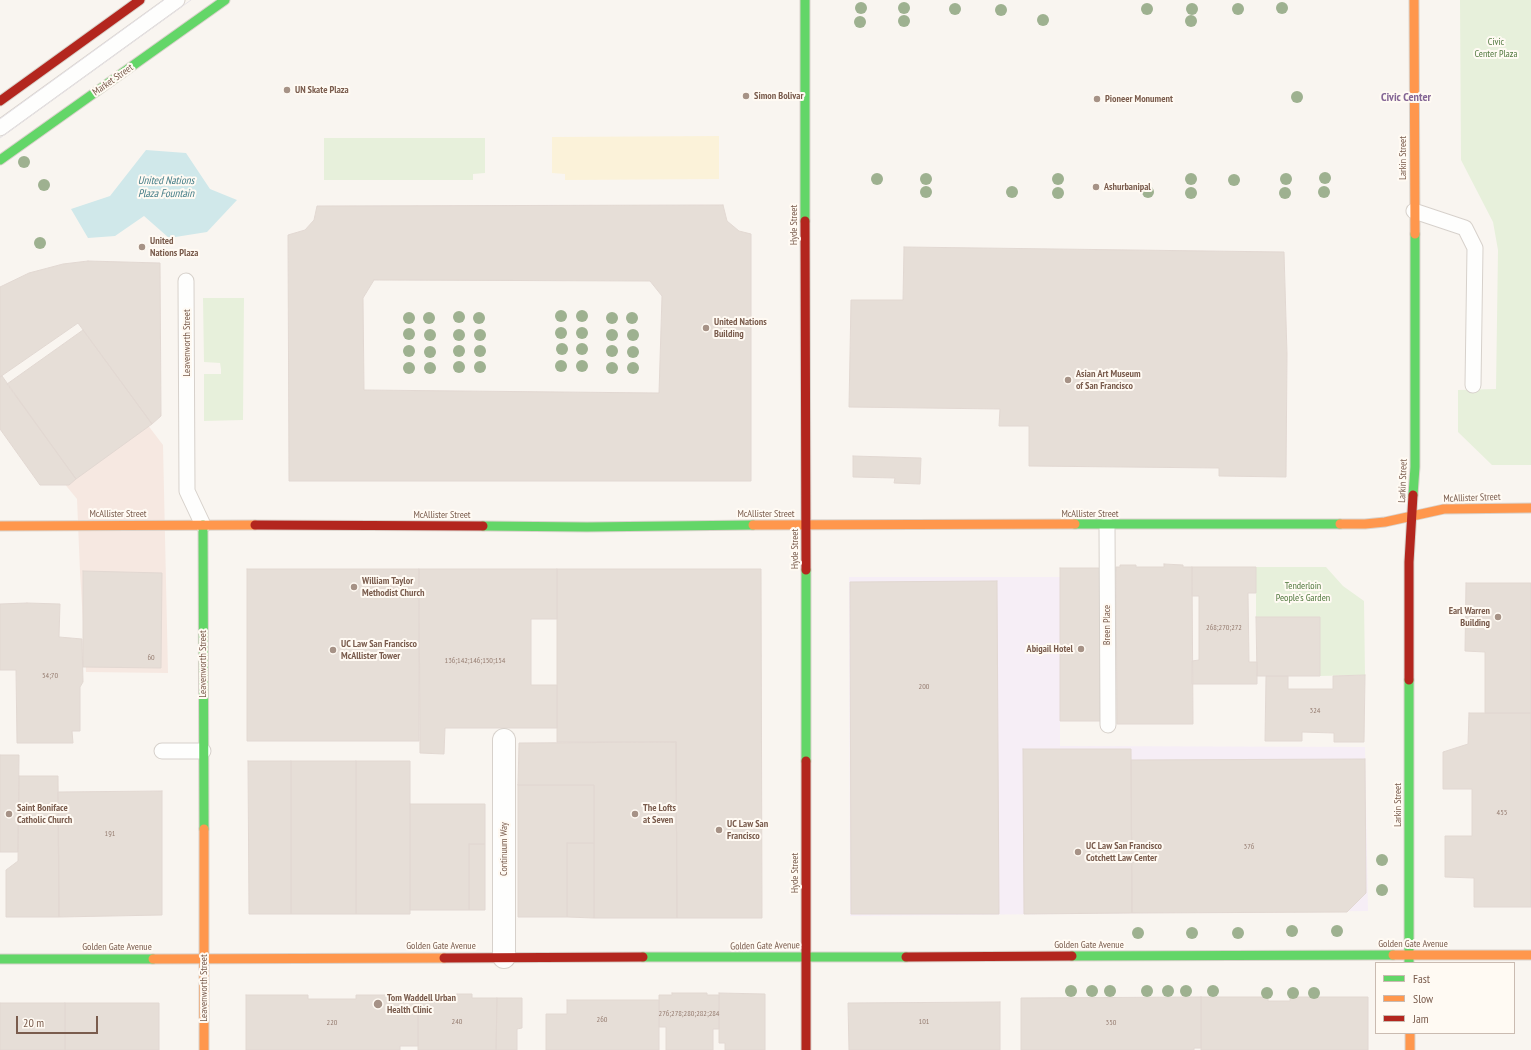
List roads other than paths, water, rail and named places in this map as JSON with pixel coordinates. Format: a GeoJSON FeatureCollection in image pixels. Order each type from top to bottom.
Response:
{"type":"FeatureCollection","features":[{"type":"Feature","properties":{"kind":"main road"},"geometry":{"type":"LineString","coordinates":[[0,101],[140,0]]}},
{"type":"Feature","properties":{"kind":"main road","name":"Market Street"},"geometry":{"type":"LineString","coordinates":[[0,160],[225,0]]}},
{"type":"Feature","properties":{"kind":"main road","name":"Hyde Street"},"geometry":{"type":"LineString","coordinates":[[805,0],[806,1050]]}},
{"type":"Feature","properties":{"kind":"main road","name":"Larkin Street"},"geometry":{"type":"LineString","coordinates":[[1409,959],[1409,562],[1415,467],[1414,0]]}},
{"type":"Feature","properties":{"kind":"main road","name":"McAllister Street"},"geometry":{"type":"LineString","coordinates":[[1,524],[587,527],[1365,524],[1385,522],[1460,508],[1531,508]]}},
{"type":"Feature","properties":{"kind":"main road","name":"Leavenworth Street"},"geometry":{"type":"LineString","coordinates":[[203,525],[204,1050]]}},
{"type":"Feature","properties":{"kind":"main road","name":"Golden Gate Avenue"},"geometry":{"type":"LineString","coordinates":[[0,959],[806,956],[1409,959],[1531,955]]}},
{"type":"Feature","properties":{"kind":"main road"},"geometry":{"type":"LineString","coordinates":[[1410,1034],[1410,1050]]}},
{"type":"Feature","properties":{"kind":"street","name":"Continuum Way"},"geometry":{"type":"LineString","coordinates":[[504,740],[504,957]]}},
{"type":"Feature","properties":{"kind":"lane"},"geometry":{"type":"LineString","coordinates":[[0,128],[177,0]]}},
{"type":"Feature","properties":{"kind":"lane"},"geometry":{"type":"LineString","coordinates":[[1414,211],[1465,228],[1475,248],[1473,385]]}},
{"type":"Feature","properties":{"kind":"lane","name":"Leavenworth Street"},"geometry":{"type":"LineString","coordinates":[[186,281],[188,491],[203,525]]}},
{"type":"Feature","properties":{"kind":"lane","name":"Breen Place"},"geometry":{"type":"LineString","coordinates":[[1107,525],[1108,725]]}},
{"type":"Feature","properties":{"kind":"lane"},"geometry":{"type":"LineString","coordinates":[[162,751],[203,751]]}},
{"type":"Feature","properties":{"kind":"water","name":"United Nations Plaza Fountain"},"geometry":{"type":"Polygon","coordinates":[[[146,150],[186,153],[210,189],[237,200],[207,232],[169,238],[144,216],[115,236],[88,238],[71,209],[110,196],[146,150]]]}},
{"type":"Feature","properties":{"kind":"tram line"},"geometry":{"type":"LineString","coordinates":[[0,119],[164,0]]}},
{"type":"Feature","properties":{"kind":"tram line"},"geometry":{"type":"LineString","coordinates":[[0,138],[191,0]]}},
{"type":"Feature","properties":{"kind":"place","name":"UN Skate Plaza"},"geometry":{"type":"Point","coordinates":[287,90]}},
{"type":"Feature","properties":{"kind":"place","name":"Simon Bolivar"},"geometry":{"type":"Point","coordinates":[746,96]}},
{"type":"Feature","properties":{"kind":"place","name":"Pioneer Monument"},"geometry":{"type":"Point","coordinates":[1097,99]}},
{"type":"Feature","properties":{"kind":"place","name":"Ashurbanipal"},"geometry":{"type":"Point","coordinates":[1096,187]}},
{"type":"Feature","properties":{"kind":"place","name":"United Nations Plaza"},"geometry":{"type":"Point","coordinates":[142,247]}},
{"type":"Feature","properties":{"kind":"place","name":"United Nations Building"},"geometry":{"type":"Point","coordinates":[706,328]}},
{"type":"Feature","properties":{"kind":"place","name":"Asian Art Museum of San Francisco"},"geometry":{"type":"Point","coordinates":[1068,380]}},
{"type":"Feature","properties":{"kind":"place","name":"William Taylor Methodist Church"},"geometry":{"type":"Point","coordinates":[354,587]}},
{"type":"Feature","properties":{"kind":"place","name":"Earl Warren Building"},"geometry":{"type":"Point","coordinates":[1498,617]}},
{"type":"Feature","properties":{"kind":"place","name":"Abigail Hotel"},"geometry":{"type":"Point","coordinates":[1081,649]}},
{"type":"Feature","properties":{"kind":"place","name":"UC Law San Francisco McAllister Tower"},"geometry":{"type":"Point","coordinates":[333,650]}},
{"type":"Feature","properties":{"kind":"place","name":"Saint Boniface Catholic Church"},"geometry":{"type":"Point","coordinates":[9,814]}},
{"type":"Feature","properties":{"kind":"place","name":"The Lofts at Seven"},"geometry":{"type":"Point","coordinates":[635,814]}},
{"type":"Feature","properties":{"kind":"place","name":"UC Law San Francisco"},"geometry":{"type":"Point","coordinates":[719,830]}},
{"type":"Feature","properties":{"kind":"place","name":"UC Law San Francisco Cotchett Law Center"},"geometry":{"type":"Point","coordinates":[1078,852]}},
{"type":"Feature","properties":{"kind":"place","name":"Tom Waddell Urban Health Clinic"},"geometry":{"type":"Point","coordinates":[378,1004]}},
{"type":"Feature","properties":{"kind":"district","name":"Civic Center"},"geometry":{"type":"Point","coordinates":[1406,98]}},
{"type":"Feature","properties":{"kind":"park label","name":"Civic Center Plaza"},"geometry":{"type":"Point","coordinates":[1496,48]}},
{"type":"Feature","properties":{"kind":"park label","name":"Tenderloin People’s Garden"},"geometry":{"type":"Point","coordinates":[1303,592]}}]}
